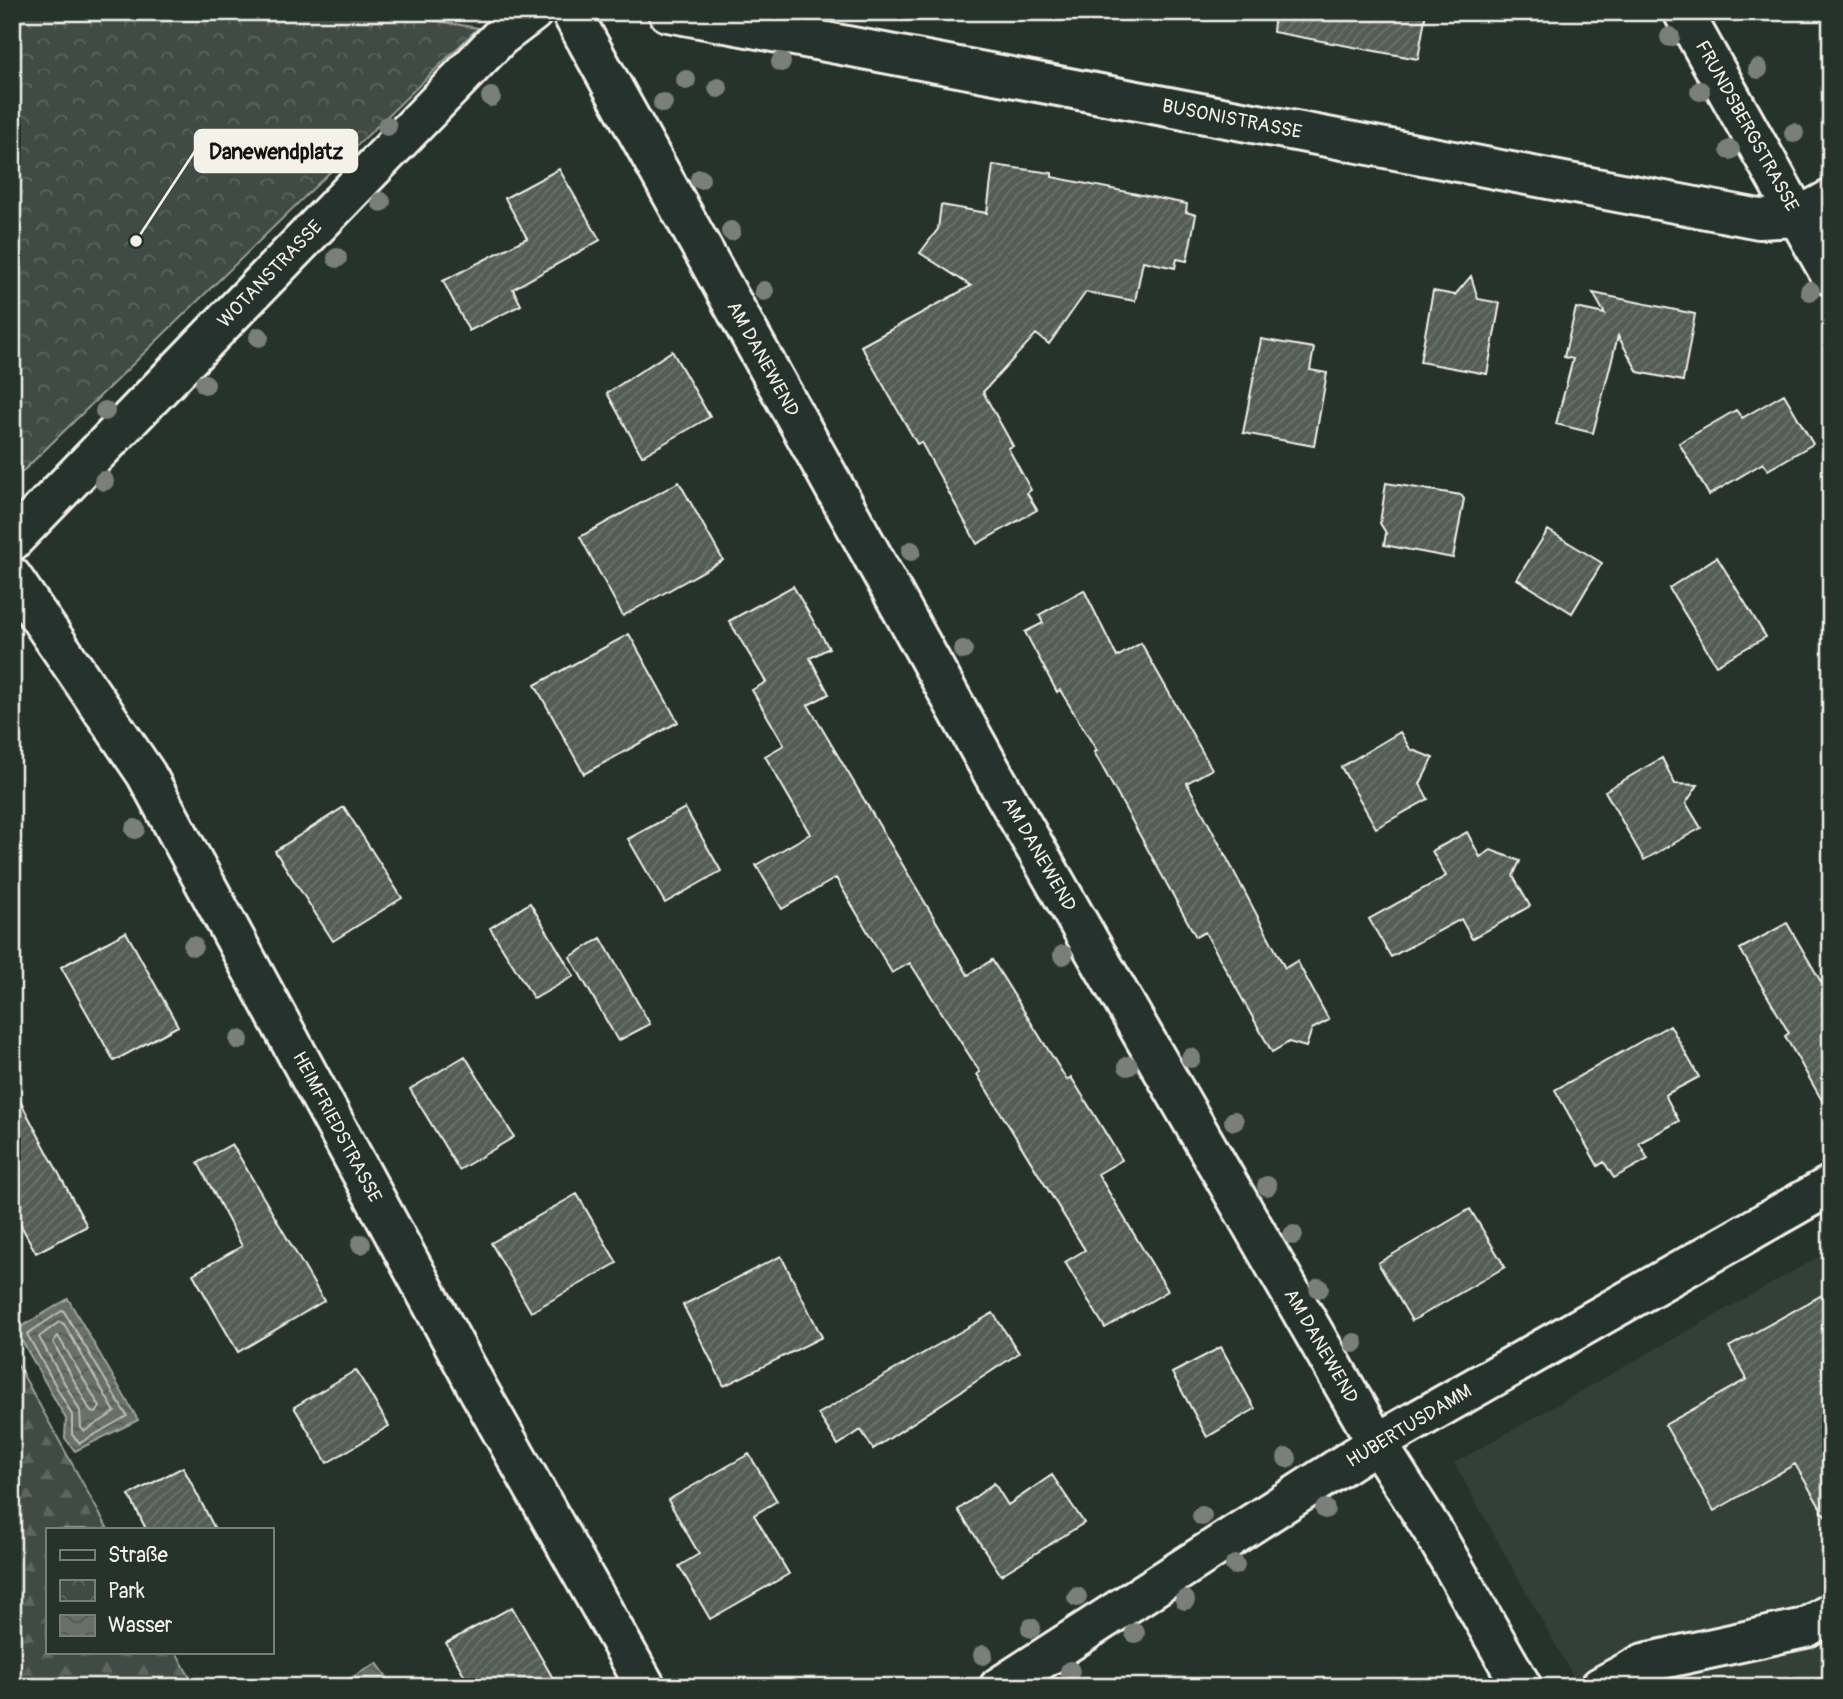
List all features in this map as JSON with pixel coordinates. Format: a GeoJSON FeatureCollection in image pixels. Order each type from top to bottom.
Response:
{"type":"FeatureCollection","features":[{"type":"Feature","properties":{"kind":"street","name":"WOTANSTRASSE"},"geometry":{"type":"LineString","coordinates":[[12,541],[500,37],[533,12]]}},
{"type":"Feature","properties":{"kind":"street","name":"AM DANEWEND"},"geometry":{"type":"LineString","coordinates":[[570,12],[997,781],[1377,1443],[1433,1531],[1522,1687]]}},
{"type":"Feature","properties":{"kind":"street","name":"BUSONISTRASSE"},"geometry":{"type":"LineString","coordinates":[[668,12],[1759,219],[1798,217]]}},
{"type":"Feature","properties":{"kind":"street","name":"FRUNDSBERGSTRASSE"},"geometry":{"type":"LineString","coordinates":[[1683,12],[1831,276]]}},
{"type":"Feature","properties":{"kind":"street"},"geometry":{"type":"LineString","coordinates":[[1798,217],[1831,199]]}},
{"type":"Feature","properties":{"kind":"street","name":"HEIMFRIEDSTRASSE"},"geometry":{"type":"LineString","coordinates":[[12,577],[146,774],[478,1389],[646,1687]]}},
{"type":"Feature","properties":{"kind":"street","name":"HUBERTUSDAMM"},"geometry":{"type":"LineString","coordinates":[[999,1687],[1377,1443],[1831,1185]]}},
{"type":"Feature","properties":{"kind":"street"},"geometry":{"type":"LineString","coordinates":[[1600,1687],[1644,1663],[1805,1628],[1831,1613]]}},
{"type":"Feature","properties":{"kind":"shaded area"},"geometry":{"type":"Polygon","coordinates":[[[1831,1250],[1831,1687],[1579,1687],[1454,1463],[1831,1250]]]}},
{"type":"Feature","properties":{"kind":"green space"},"geometry":{"type":"Polygon","coordinates":[[[12,12],[383,12],[478,28],[22,472],[12,454],[12,12]]]}},
{"type":"Feature","properties":{"kind":"green space"},"geometry":{"type":"Polygon","coordinates":[[[12,1355],[107,1528],[46,1528],[46,1654],[177,1654],[195,1687],[12,1687],[12,1355]]]}},
{"type":"Feature","properties":{"kind":"water"},"geometry":{"type":"Polygon","coordinates":[[[68,1299],[138,1420],[75,1451],[65,1438],[66,1419],[16,1330],[68,1299]]]}},
{"type":"Feature","properties":{"kind":"water"},"geometry":{"type":"Polygon","coordinates":[[[377,1663],[394,1687],[335,1687],[377,1663]]]}},
{"type":"Feature","properties":{"kind":"building"},"geometry":{"type":"Polygon","coordinates":[[[1275,12],[1426,12],[1418,59],[1273,32],[1275,12]]]}},
{"type":"Feature","properties":{"kind":"building"},"geometry":{"type":"Polygon","coordinates":[[[993,165],[1052,173],[1052,177],[1187,204],[1186,212],[1196,215],[1187,261],[1177,259],[1175,268],[1143,261],[1135,301],[1086,292],[1049,344],[1036,334],[983,392],[1013,446],[1008,448],[1031,490],[1027,493],[1037,510],[977,544],[921,442],[917,444],[861,346],[971,286],[920,253],[938,229],[941,205],[987,213],[993,165]]]}},
{"type":"Feature","properties":{"kind":"building"},"geometry":{"type":"Polygon","coordinates":[[[559,169],[600,240],[513,289],[521,305],[469,331],[443,281],[527,238],[505,198],[559,169]]]}},
{"type":"Feature","properties":{"kind":"building"},"geometry":{"type":"Polygon","coordinates":[[[1471,276],[1478,299],[1500,303],[1487,374],[1420,362],[1433,291],[1455,295],[1471,276]]]}},
{"type":"Feature","properties":{"kind":"building"},"geometry":{"type":"Polygon","coordinates":[[[1593,293],[1695,314],[1683,381],[1638,372],[1618,336],[1593,433],[1556,424],[1573,359],[1564,357],[1576,308],[1605,314],[1593,293]]]}},
{"type":"Feature","properties":{"kind":"building"},"geometry":{"type":"Polygon","coordinates":[[[1261,339],[1314,348],[1310,370],[1327,373],[1314,446],[1243,433],[1261,339]]]}},
{"type":"Feature","properties":{"kind":"building"},"geometry":{"type":"Polygon","coordinates":[[[672,351],[710,417],[642,456],[607,393],[672,351]]]}},
{"type":"Feature","properties":{"kind":"building"},"geometry":{"type":"Polygon","coordinates":[[[1784,394],[1813,444],[1768,470],[1763,463],[1709,495],[1679,443],[1736,410],[1742,418],[1784,394]]]}},
{"type":"Feature","properties":{"kind":"building"},"geometry":{"type":"Polygon","coordinates":[[[679,482],[723,560],[623,616],[580,537],[679,482]]]}},
{"type":"Feature","properties":{"kind":"building"},"geometry":{"type":"Polygon","coordinates":[[[1386,483],[1461,495],[1464,499],[1453,558],[1384,545],[1386,533],[1380,523],[1386,483]]]}},
{"type":"Feature","properties":{"kind":"building"},"geometry":{"type":"Polygon","coordinates":[[[1548,530],[1602,563],[1572,613],[1517,579],[1548,530]]]}},
{"type":"Feature","properties":{"kind":"building"},"geometry":{"type":"Polygon","coordinates":[[[1717,557],[1766,637],[1716,665],[1669,588],[1717,557]]]}},
{"type":"Feature","properties":{"kind":"building"},"geometry":{"type":"Polygon","coordinates":[[[793,586],[829,648],[810,658],[829,694],[808,705],[968,975],[992,960],[1067,1080],[1071,1077],[1122,1160],[1098,1174],[1168,1291],[1105,1328],[1065,1262],[1085,1250],[977,1074],[980,1072],[910,963],[892,973],[836,878],[782,909],[756,865],[810,834],[765,756],[784,745],[752,690],[766,682],[729,621],[793,586]]]}},
{"type":"Feature","properties":{"kind":"building"},"geometry":{"type":"Polygon","coordinates":[[[1084,590],[1117,657],[1141,643],[1212,769],[1187,783],[1285,968],[1297,961],[1329,1020],[1312,1029],[1306,1047],[1289,1042],[1272,1052],[1205,932],[1196,937],[1094,752],[1097,751],[1060,690],[1057,692],[1025,632],[1043,623],[1039,615],[1084,590]]]}},
{"type":"Feature","properties":{"kind":"building"},"geometry":{"type":"Polygon","coordinates":[[[629,634],[678,722],[584,774],[535,685],[629,634]]]}},
{"type":"Feature","properties":{"kind":"building"},"geometry":{"type":"Polygon","coordinates":[[[1400,732],[1410,749],[1433,758],[1420,784],[1428,799],[1376,828],[1341,767],[1400,732]]]}},
{"type":"Feature","properties":{"kind":"building"},"geometry":{"type":"Polygon","coordinates":[[[1662,758],[1675,784],[1698,785],[1686,803],[1701,828],[1644,860],[1605,791],[1662,758]]]}},
{"type":"Feature","properties":{"kind":"building"},"geometry":{"type":"Polygon","coordinates":[[[344,807],[402,898],[333,941],[275,851],[344,807]]]}},
{"type":"Feature","properties":{"kind":"building"},"geometry":{"type":"Polygon","coordinates":[[[685,808],[721,871],[665,903],[628,839],[685,808]]]}},
{"type":"Feature","properties":{"kind":"building"},"geometry":{"type":"Polygon","coordinates":[[[1467,832],[1480,857],[1491,850],[1520,861],[1513,876],[1530,906],[1472,939],[1461,919],[1391,957],[1369,919],[1446,876],[1432,851],[1467,832]]]}},
{"type":"Feature","properties":{"kind":"building"},"geometry":{"type":"Polygon","coordinates":[[[530,903],[574,976],[534,999],[490,928],[530,903]]]}},
{"type":"Feature","properties":{"kind":"building"},"geometry":{"type":"Polygon","coordinates":[[[1787,923],[1831,999],[1831,1116],[1785,1036],[1789,1033],[1740,949],[1787,923]]]}},
{"type":"Feature","properties":{"kind":"building"},"geometry":{"type":"Polygon","coordinates":[[[126,932],[178,1026],[114,1061],[61,967],[126,932]]]}},
{"type":"Feature","properties":{"kind":"building"},"geometry":{"type":"Polygon","coordinates":[[[601,938],[650,1024],[618,1041],[570,957],[601,938]]]}},
{"type":"Feature","properties":{"kind":"building"},"geometry":{"type":"Polygon","coordinates":[[[1670,1025],[1699,1077],[1665,1095],[1679,1121],[1639,1143],[1648,1159],[1614,1178],[1604,1162],[1598,1166],[1555,1090],[1670,1025]]]}},
{"type":"Feature","properties":{"kind":"building"},"geometry":{"type":"Polygon","coordinates":[[[465,1056],[514,1137],[459,1170],[410,1089],[465,1056]]]}},
{"type":"Feature","properties":{"kind":"building"},"geometry":{"type":"Polygon","coordinates":[[[12,1086],[87,1226],[36,1253],[12,1209],[12,1086]]]}},
{"type":"Feature","properties":{"kind":"building"},"geometry":{"type":"Polygon","coordinates":[[[232,1144],[324,1301],[238,1352],[193,1274],[242,1246],[198,1163],[232,1144]]]}},
{"type":"Feature","properties":{"kind":"building"},"geometry":{"type":"Polygon","coordinates":[[[577,1194],[617,1263],[531,1312],[491,1243],[577,1194]]]}},
{"type":"Feature","properties":{"kind":"building"},"geometry":{"type":"Polygon","coordinates":[[[1470,1209],[1505,1267],[1412,1321],[1378,1263],[1470,1209]]]}},
{"type":"Feature","properties":{"kind":"building"},"geometry":{"type":"Polygon","coordinates":[[[781,1256],[822,1337],[724,1386],[683,1305],[781,1256]]]}},
{"type":"Feature","properties":{"kind":"building"},"geometry":{"type":"Polygon","coordinates":[[[1831,1290],[1831,1526],[1795,1464],[1714,1511],[1665,1425],[1747,1379],[1729,1347],[1831,1290]]]}},
{"type":"Feature","properties":{"kind":"building"},"geometry":{"type":"Polygon","coordinates":[[[993,1313],[1019,1353],[873,1449],[861,1430],[838,1445],[818,1414],[993,1313]]]}},
{"type":"Feature","properties":{"kind":"building"},"geometry":{"type":"Polygon","coordinates":[[[1221,1347],[1255,1409],[1207,1437],[1172,1373],[1221,1347]]]}},
{"type":"Feature","properties":{"kind":"building"},"geometry":{"type":"Polygon","coordinates":[[[356,1370],[389,1426],[327,1463],[294,1407],[356,1370]]]}},
{"type":"Feature","properties":{"kind":"building"},"geometry":{"type":"Polygon","coordinates":[[[749,1454],[777,1501],[754,1515],[789,1574],[710,1619],[679,1566],[699,1554],[668,1500],[749,1454]]]}},
{"type":"Feature","properties":{"kind":"building"},"geometry":{"type":"Polygon","coordinates":[[[183,1467],[214,1528],[146,1528],[129,1495],[183,1467]]]}},
{"type":"Feature","properties":{"kind":"building"},"geometry":{"type":"Polygon","coordinates":[[[1052,1475],[1084,1523],[1001,1575],[958,1510],[994,1483],[1008,1505],[1052,1475]]]}},
{"type":"Feature","properties":{"kind":"building"},"geometry":{"type":"Polygon","coordinates":[[[512,1607],[558,1687],[471,1687],[446,1643],[512,1607]]]}},
{"type":"Feature","properties":{"kind":"place","name":"Danewendplatz"},"geometry":{"type":"Point","coordinates":[136,241]}}]}
